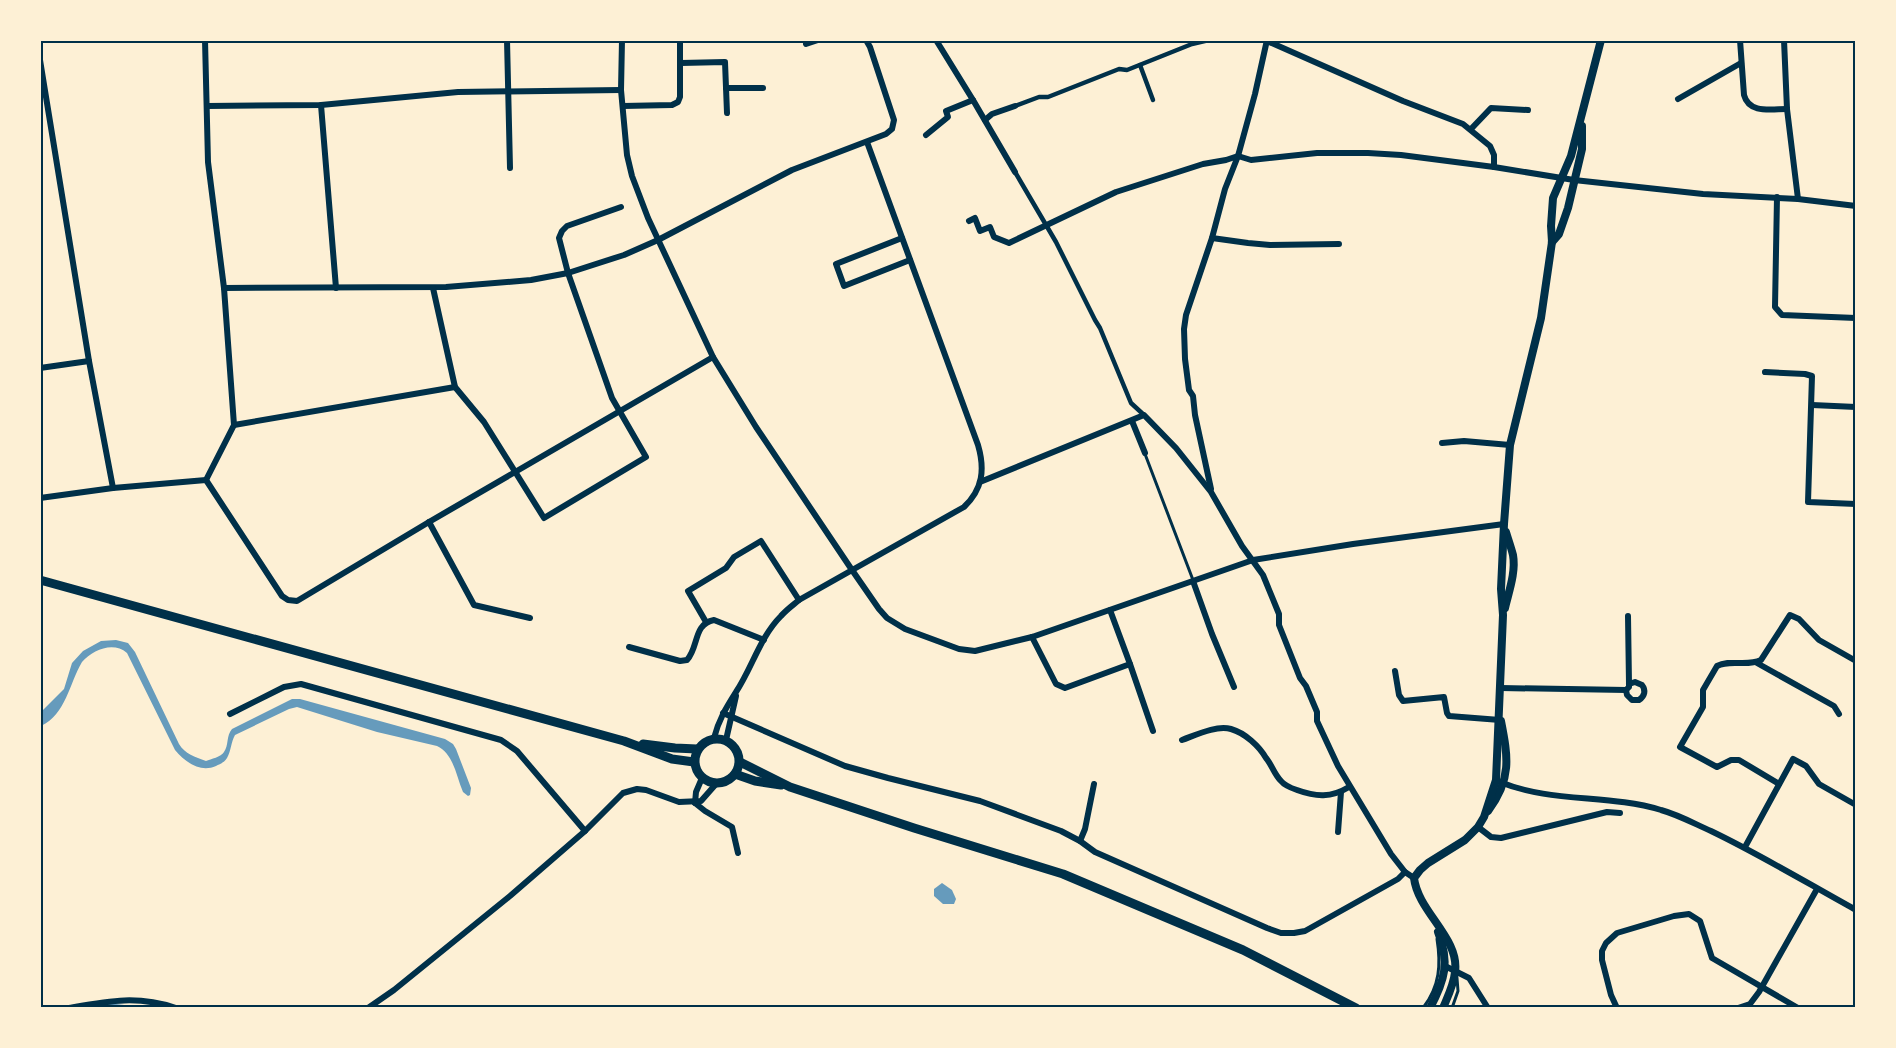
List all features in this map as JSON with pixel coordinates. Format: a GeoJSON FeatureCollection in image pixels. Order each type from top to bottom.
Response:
{"type":"FeatureCollection","features":[{"type":"Feature","properties":{"kind":"main road"},"geometry":{"type":"LineString","coordinates":[[40,580],[624,741],[672,759],[694,762]]}},
{"type":"Feature","properties":{"kind":"main road"},"geometry":{"type":"LineString","coordinates":[[714,738],[726,740],[737,751],[740,762],[735,774],[726,782],[716,784],[698,774],[694,762],[697,749],[704,742],[714,738]]}},
{"type":"Feature","properties":{"kind":"main road"},"geometry":{"type":"LineString","coordinates":[[624,741],[697,749]]}},
{"type":"Feature","properties":{"kind":"main road"},"geometry":{"type":"LineString","coordinates":[[740,762],[789,787],[1063,874],[1243,950],[1355,1007]]}},
{"type":"Feature","properties":{"kind":"main road"},"geometry":{"type":"LineString","coordinates":[[735,774],[754,782],[789,787]]}},
{"type":"Feature","properties":{"kind":"street"},"geometry":{"type":"LineString","coordinates":[[205,40],[208,162],[224,288],[234,425],[206,480]]}},
{"type":"Feature","properties":{"kind":"street"},"geometry":{"type":"LineString","coordinates":[[507,40],[510,168]]}},
{"type":"Feature","properties":{"kind":"street"},"geometry":{"type":"LineString","coordinates":[[622,40],[621,90],[627,155],[632,176],[658,240],[713,357],[746,411],[879,609],[895,624],[959,649],[975,651],[1032,637],[1253,560],[1503,524]]}},
{"type":"Feature","properties":{"kind":"street"},"geometry":{"type":"LineString","coordinates":[[623,106],[672,105],[678,102],[680,97],[680,40]]}},
{"type":"Feature","properties":{"kind":"street"},"geometry":{"type":"LineString","coordinates":[[806,44],[818,40]]}},
{"type":"Feature","properties":{"kind":"street"},"geometry":{"type":"LineString","coordinates":[[224,288],[433,288],[501,284],[568,273],[624,255],[658,240],[792,170],[867,142],[892,129],[894,120],[867,40]]}},
{"type":"Feature","properties":{"kind":"street"},"geometry":{"type":"LineString","coordinates":[[936,40],[1061,251],[1095,321],[1101,328],[1131,403],[1176,448],[1211,492],[1242,546],[1263,575],[1279,614],[1279,625],[1300,678],[1317,712],[1317,720],[1349,787],[1391,854],[1405,872],[1414,878]]}},
{"type":"Feature","properties":{"kind":"street"},"geometry":{"type":"LineString","coordinates":[[985,120],[992,114],[1039,97],[1048,97],[1119,69],[1127,70],[1209,40]]}},
{"type":"Feature","properties":{"kind":"street"},"geometry":{"type":"LineString","coordinates":[[1443,1008],[1455,971],[1450,947],[1446,937],[1419,898],[1414,878],[1428,863],[1465,840],[1478,827],[1500,782],[1499,710],[1503,615],[1501,589],[1503,524],[1510,444],[1541,318],[1552,242],[1553,198],[1571,156],[1602,40]]}},
{"type":"Feature","properties":{"kind":"street"},"geometry":{"type":"LineString","coordinates":[[1740,40],[1744,95],[1750,106],[1759,109],[1787,109]]}},
{"type":"Feature","properties":{"kind":"street"},"geometry":{"type":"LineString","coordinates":[[1784,40],[1787,109],[1798,199]]}},
{"type":"Feature","properties":{"kind":"street"},"geometry":{"type":"LineString","coordinates":[[1211,492],[1193,396],[1189,390],[1184,329],[1186,315],[1253,104],[1267,41],[1472,129],[1490,146],[1494,155],[1494,167]]}},
{"type":"Feature","properties":{"kind":"street"},"geometry":{"type":"LineString","coordinates":[[40,60],[43,94],[113,488]]}},
{"type":"Feature","properties":{"kind":"street"},"geometry":{"type":"LineString","coordinates":[[681,63],[725,62],[727,112]]}},
{"type":"Feature","properties":{"kind":"street"},"geometry":{"type":"LineString","coordinates":[[1678,99],[1741,63]]}},
{"type":"Feature","properties":{"kind":"street"},"geometry":{"type":"LineString","coordinates":[[1140,65],[1153,100]]}},
{"type":"Feature","properties":{"kind":"street"},"geometry":{"type":"LineString","coordinates":[[726,88],[764,88]]}},
{"type":"Feature","properties":{"kind":"street"},"geometry":{"type":"LineString","coordinates":[[207,106],[321,105],[458,93],[621,90]]}},
{"type":"Feature","properties":{"kind":"street"},"geometry":{"type":"LineString","coordinates":[[926,135],[948,117],[946,111],[973,100]]}},
{"type":"Feature","properties":{"kind":"street"},"geometry":{"type":"LineString","coordinates":[[321,105],[336,288]]}},
{"type":"Feature","properties":{"kind":"street"},"geometry":{"type":"LineString","coordinates":[[1472,129],[1491,108],[1528,110]]}},
{"type":"Feature","properties":{"kind":"street"},"geometry":{"type":"LineString","coordinates":[[1552,242],[1559,234],[1565,219],[1575,180],[1582,149],[1582,118]]}},
{"type":"Feature","properties":{"kind":"street"},"geometry":{"type":"LineString","coordinates":[[714,738],[723,713],[780,616],[799,600],[964,507],[981,482],[983,468],[978,445],[867,142]]}},
{"type":"Feature","properties":{"kind":"street"},"geometry":{"type":"LineString","coordinates":[[969,221],[975,218],[980,231],[990,227],[994,237],[1009,243],[1122,190],[1203,164],[1238,156],[1251,160],[1317,153],[1401,155],[1575,180],[1703,194],[1777,197],[1856,206]]}},
{"type":"Feature","properties":{"kind":"street"},"geometry":{"type":"LineString","coordinates":[[1777,197],[1775,307],[1782,315],[1856,318]]}},
{"type":"Feature","properties":{"kind":"street"},"geometry":{"type":"LineString","coordinates":[[433,288],[455,387],[484,422],[544,518],[646,457],[612,398],[568,273],[560,238],[567,226],[621,207]]}},
{"type":"Feature","properties":{"kind":"street"},"geometry":{"type":"LineString","coordinates":[[902,238],[836,264],[844,286],[910,260]]}},
{"type":"Feature","properties":{"kind":"street"},"geometry":{"type":"LineString","coordinates":[[1212,238],[1270,245],[1339,244]]}},
{"type":"Feature","properties":{"kind":"street"},"geometry":{"type":"LineString","coordinates":[[206,480],[282,596],[288,600],[297,601],[713,357]]}},
{"type":"Feature","properties":{"kind":"street"},"geometry":{"type":"LineString","coordinates":[[40,368],[89,361]]}},
{"type":"Feature","properties":{"kind":"street"},"geometry":{"type":"LineString","coordinates":[[1765,372],[1812,376],[1808,502],[1856,504]]}},
{"type":"Feature","properties":{"kind":"street"},"geometry":{"type":"LineString","coordinates":[[234,425],[455,387]]}},
{"type":"Feature","properties":{"kind":"street"},"geometry":{"type":"LineString","coordinates":[[1812,405],[1856,406]]}},
{"type":"Feature","properties":{"kind":"street"},"geometry":{"type":"LineString","coordinates":[[981,482],[1144,415]]}},
{"type":"Feature","properties":{"kind":"street"},"geometry":{"type":"LineString","coordinates":[[1132,421],[1145,453]]}},
{"type":"Feature","properties":{"kind":"street"},"geometry":{"type":"LineString","coordinates":[[1442,443],[1464,441],[1510,444]]}},
{"type":"Feature","properties":{"kind":"street"},"geometry":{"type":"LineString","coordinates":[[40,498],[113,488],[206,480]]}},
{"type":"Feature","properties":{"kind":"street"},"geometry":{"type":"LineString","coordinates":[[429,522],[474,605],[530,618]]}},
{"type":"Feature","properties":{"kind":"street"},"geometry":{"type":"LineString","coordinates":[[706,622],[688,591],[726,568],[734,557],[761,541],[799,600]]}},
{"type":"Feature","properties":{"kind":"street"},"geometry":{"type":"LineString","coordinates":[[1193,581],[1234,687]]}},
{"type":"Feature","properties":{"kind":"street"},"geometry":{"type":"LineString","coordinates":[[1110,610],[1153,731]]}},
{"type":"Feature","properties":{"kind":"street"},"geometry":{"type":"LineString","coordinates":[[1756,663],[1764,657],[1790,615],[1819,640],[1856,661]]}},
{"type":"Feature","properties":{"kind":"street"},"geometry":{"type":"LineString","coordinates":[[1501,688],[1628,687],[1628,616]]}},
{"type":"Feature","properties":{"kind":"street"},"geometry":{"type":"LineString","coordinates":[[629,647],[680,661],[687,660],[701,627],[706,622],[714,620],[764,640]]}},
{"type":"Feature","properties":{"kind":"street"},"geometry":{"type":"LineString","coordinates":[[1032,637],[1056,684],[1061,688],[1130,664]]}},
{"type":"Feature","properties":{"kind":"street"},"geometry":{"type":"LineString","coordinates":[[1779,784],[1739,760],[1735,759],[1717,767],[1680,747],[1703,707],[1703,690],[1717,666],[1725,663],[1756,663],[1834,706],[1839,714]]}},
{"type":"Feature","properties":{"kind":"street"},"geometry":{"type":"LineString","coordinates":[[1395,671],[1399,695],[1403,701],[1444,697],[1449,716],[1500,720]]}},
{"type":"Feature","properties":{"kind":"street"},"geometry":{"type":"LineString","coordinates":[[230,714],[284,687],[301,684],[501,740],[517,751],[585,831]]}},
{"type":"Feature","properties":{"kind":"street"},"geometry":{"type":"LineString","coordinates":[[726,740],[736,692]]}},
{"type":"Feature","properties":{"kind":"street"},"geometry":{"type":"LineString","coordinates":[[723,713],[845,766],[980,801],[1061,831],[1104,856],[1281,933],[1305,931],[1390,884],[1405,872]]}},
{"type":"Feature","properties":{"kind":"street"},"geometry":{"type":"LineString","coordinates":[[1182,740],[1200,733],[1229,728],[1240,733],[1259,748],[1281,782],[1288,787],[1310,795],[1322,796],[1341,792],[1349,787]]}},
{"type":"Feature","properties":{"kind":"street"},"geometry":{"type":"LineString","coordinates":[[1745,847],[1793,759],[1806,766],[1819,784],[1856,805]]}},
{"type":"Feature","properties":{"kind":"street"},"geometry":{"type":"LineString","coordinates":[[695,802],[696,792],[702,778]]}},
{"type":"Feature","properties":{"kind":"street"},"geometry":{"type":"LineString","coordinates":[[1500,782],[1520,790],[1554,796],[1641,805],[1662,810],[1745,847],[1856,910]]}},
{"type":"Feature","properties":{"kind":"street"},"geometry":{"type":"LineString","coordinates":[[368,1008],[438,955],[585,831],[618,796],[629,790],[646,790],[669,799],[695,802],[701,801],[716,784]]}},
{"type":"Feature","properties":{"kind":"street"},"geometry":{"type":"LineString","coordinates":[[1080,841],[1094,784]]}},
{"type":"Feature","properties":{"kind":"street"},"geometry":{"type":"LineString","coordinates":[[1338,832],[1341,792]]}},
{"type":"Feature","properties":{"kind":"street"},"geometry":{"type":"LineString","coordinates":[[695,802],[705,811],[732,827],[738,853]]}},
{"type":"Feature","properties":{"kind":"street"},"geometry":{"type":"LineString","coordinates":[[1478,827],[1491,837],[1501,838],[1607,812],[1620,813]]}},
{"type":"Feature","properties":{"kind":"street"},"geometry":{"type":"LineString","coordinates":[[1738,1008],[1750,1004],[1817,889]]}},
{"type":"Feature","properties":{"kind":"street"},"geometry":{"type":"LineString","coordinates":[[1617,1008],[1611,995],[1602,960],[1602,951],[1606,943],[1617,933],[1674,916],[1689,914],[1700,921],[1712,958],[1798,1008]]}},
{"type":"Feature","properties":{"kind":"street"},"geometry":{"type":"LineString","coordinates":[[1430,1008],[1443,980],[1445,966],[1444,950],[1434,922]]}},
{"type":"Feature","properties":{"kind":"street"},"geometry":{"type":"LineString","coordinates":[[1445,966],[1469,978],[1488,1008]]}},
{"type":"Feature","properties":{"kind":"street"},"geometry":{"type":"LineString","coordinates":[[69,1008],[121,999],[145,1000],[176,1008]]}},
{"type":"Feature","properties":{"kind":"lane"},"geometry":{"type":"LineString","coordinates":[[1145,453],[1193,581]]}},
{"type":"Feature","properties":{"kind":"lane"},"geometry":{"type":"LineString","coordinates":[[1423,1008],[1433,990],[1440,964],[1434,922]]}},
{"type":"Feature","properties":{"kind":"lane"},"geometry":{"type":"LineString","coordinates":[[1452,1008],[1459,984],[1455,971]]}},
{"type":"Feature","properties":{"kind":"water"},"geometry":{"type":"Polygon","coordinates":[[[116,640],[128,643],[135,652],[179,744],[194,756],[206,761],[218,757],[226,749],[232,729],[292,699],[300,699],[445,739],[456,749],[471,788],[470,795],[463,792],[451,760],[437,746],[377,732],[297,707],[235,735],[227,758],[221,764],[210,768],[193,765],[175,750],[127,653],[110,647],[97,651],[82,662],[62,706],[49,721],[41,726],[41,712],[64,689],[72,663],[83,651],[101,641],[116,640]]]}},
{"type":"Feature","properties":{"kind":"water"},"geometry":{"type":"Polygon","coordinates":[[[942,883],[952,890],[956,899],[954,904],[943,904],[934,896],[934,889],[942,883]]]}},
{"type":"Feature","properties":{"kind":"waterway"},"geometry":{"type":"LineString","coordinates":[[99,1008],[112,1005],[136,1008]]}}]}
